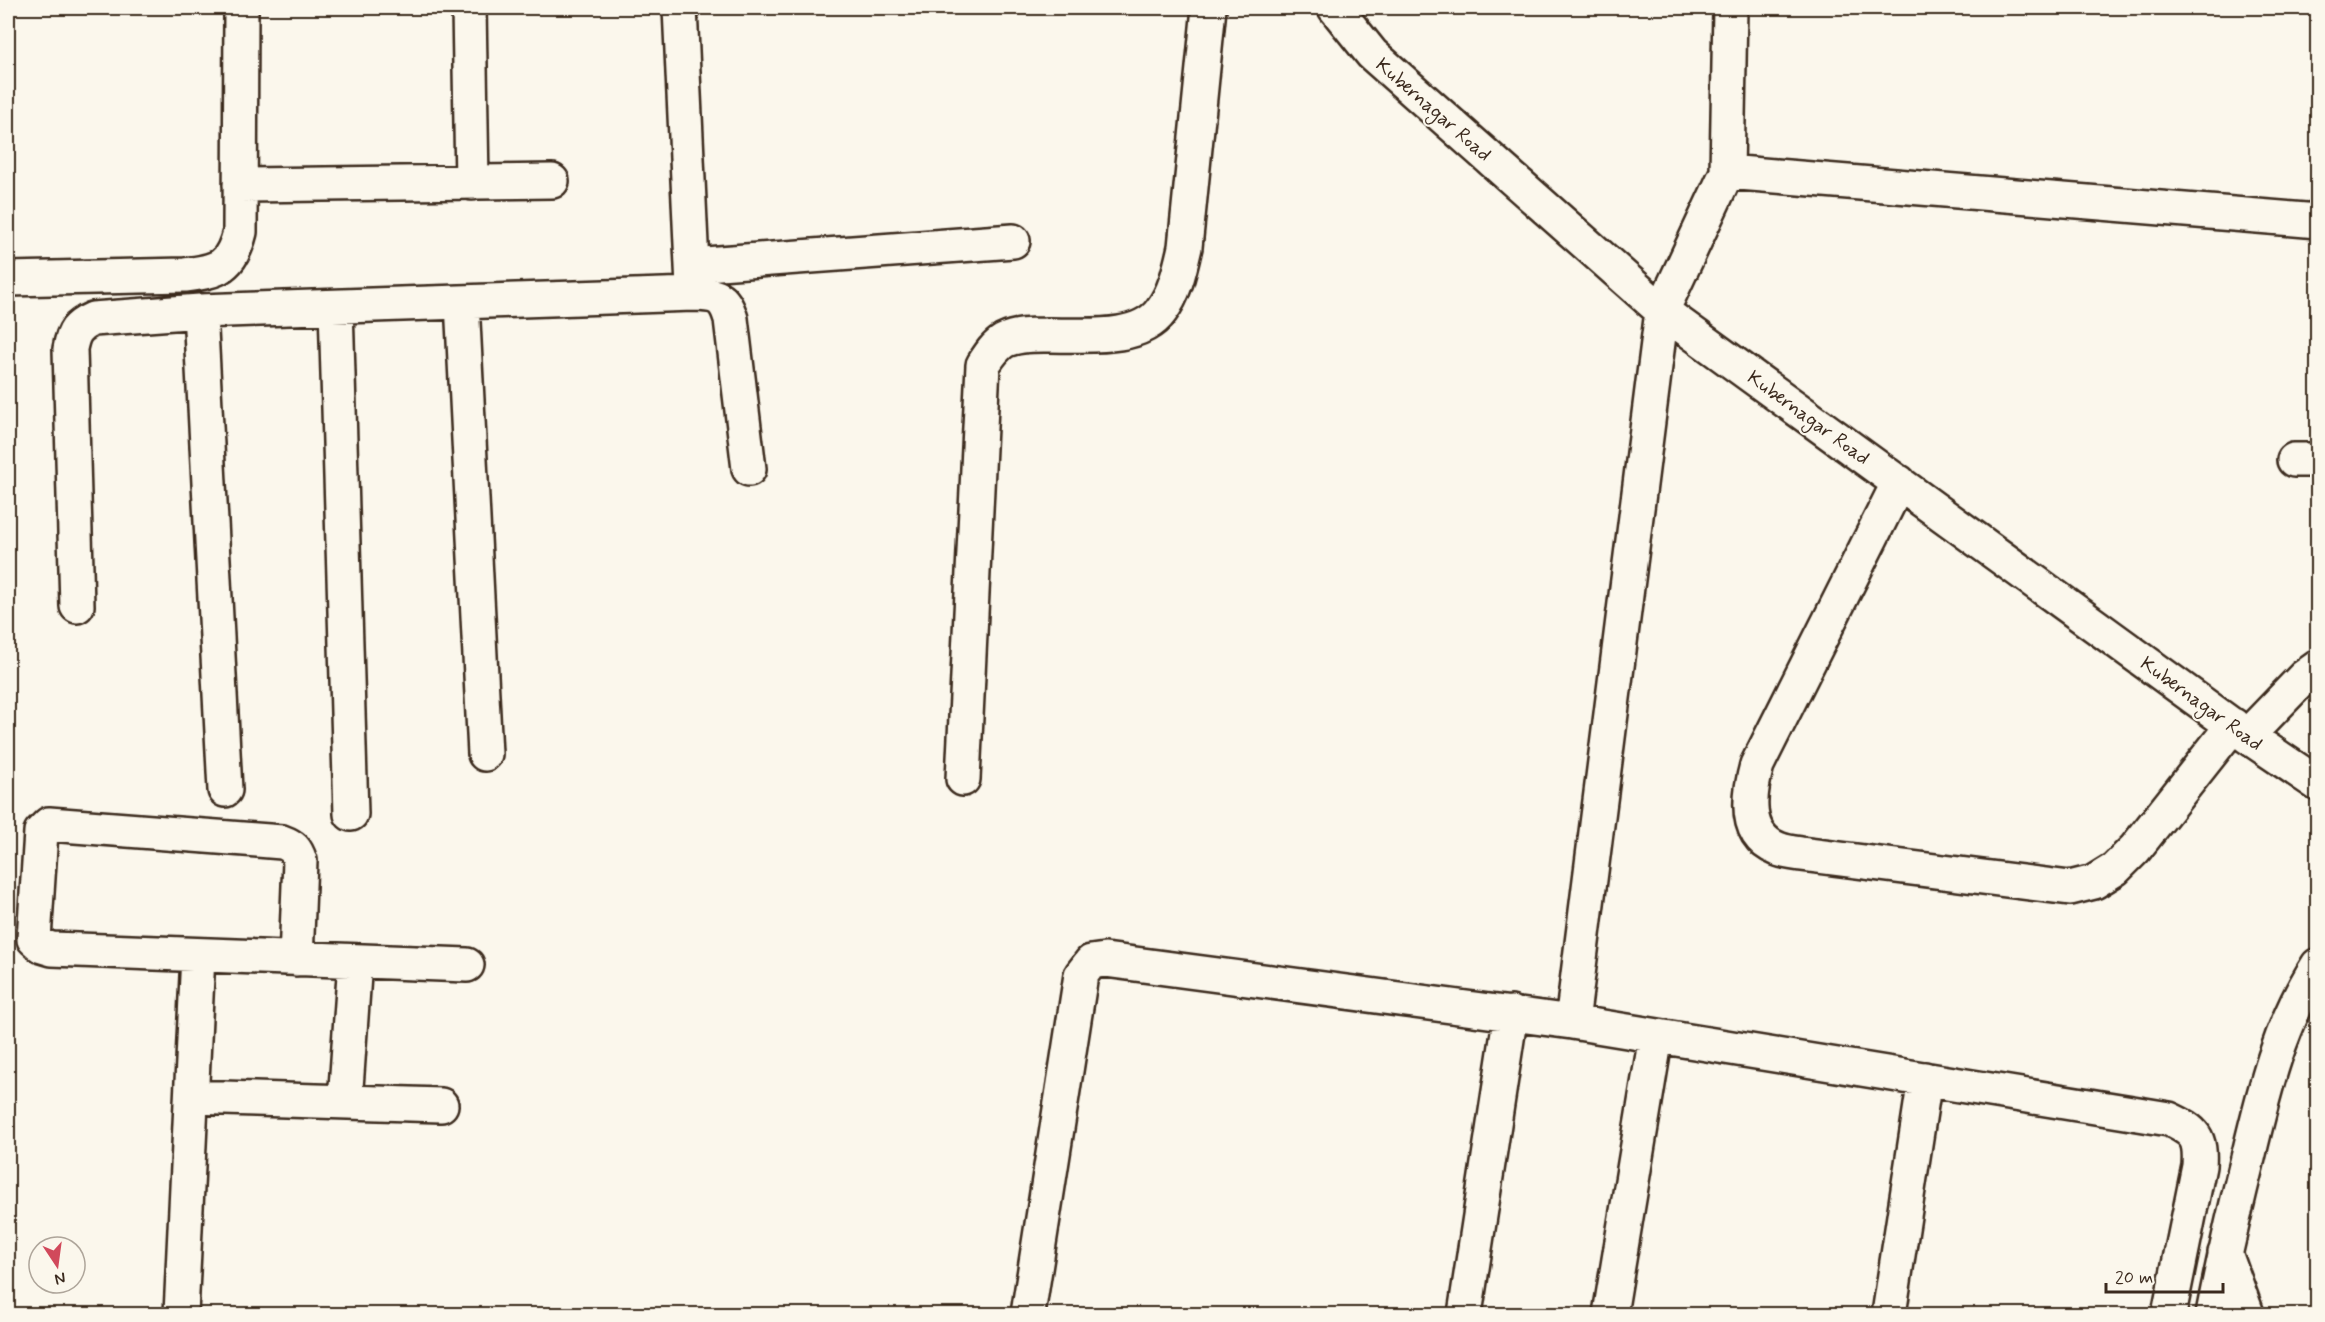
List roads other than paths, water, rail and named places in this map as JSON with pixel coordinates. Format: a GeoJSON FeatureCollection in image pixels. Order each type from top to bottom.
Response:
{"type":"FeatureCollection","features":[{"type":"Feature","properties":{"kind":"street"},"geometry":{"type":"LineString","coordinates":[[8,279],[185,275],[208,272],[225,264],[235,251],[240,232],[241,8]]}},
{"type":"Feature","properties":{"kind":"street"},"geometry":{"type":"LineString","coordinates":[[470,8],[472,183]]}},
{"type":"Feature","properties":{"kind":"street"},"geometry":{"type":"LineString","coordinates":[[680,8],[692,279]]}},
{"type":"Feature","properties":{"kind":"street"},"geometry":{"type":"LineString","coordinates":[[963,779],[983,365],[992,351],[1004,341],[1023,335],[1125,333],[1145,326],[1161,312],[1176,283],[1185,247],[1209,8]]}},
{"type":"Feature","properties":{"kind":"street","name":"Kubernagar Road"},"geometry":{"type":"LineString","coordinates":[[1335,8],[1372,54],[1662,311],[2240,731],[2318,784]]}},
{"type":"Feature","properties":{"kind":"street"},"geometry":{"type":"LineString","coordinates":[[1572,1022],[1662,311],[1727,172],[1730,8]]}},
{"type":"Feature","properties":{"kind":"street"},"geometry":{"type":"LineString","coordinates":[[1727,172],[2318,221]]}},
{"type":"Feature","properties":{"kind":"street"},"geometry":{"type":"LineString","coordinates":[[240,185],[552,181]]}},
{"type":"Feature","properties":{"kind":"street"},"geometry":{"type":"LineString","coordinates":[[78,606],[70,349],[73,334],[80,325],[93,319],[200,311],[462,302],[692,279],[1013,241]]}},
{"type":"Feature","properties":{"kind":"street"},"geometry":{"type":"LineString","coordinates":[[692,279],[720,298],[727,307],[731,319],[749,469]]}},
{"type":"Feature","properties":{"kind":"street"},"geometry":{"type":"LineString","coordinates":[[462,302],[485,754]]}},
{"type":"Feature","properties":{"kind":"street"},"geometry":{"type":"LineString","coordinates":[[336,307],[351,814]]}},
{"type":"Feature","properties":{"kind":"street"},"geometry":{"type":"LineString","coordinates":[[200,311],[225,790]]}},
{"type":"Feature","properties":{"kind":"street"},"geometry":{"type":"LineString","coordinates":[[1899,482],[1757,765],[1750,789],[1750,809],[1754,826],[1763,840],[1777,849],[2070,888],[2094,882],[2115,869],[2135,849],[2240,731],[2318,667]]}},
{"type":"Feature","properties":{"kind":"street"},"geometry":{"type":"LineString","coordinates":[[296,959],[300,861],[297,851],[292,846],[282,842],[49,824],[41,831],[34,939],[42,946],[52,949],[296,959],[467,965]]}},
{"type":"Feature","properties":{"kind":"street"},"geometry":{"type":"LineString","coordinates":[[182,1314],[198,955]]}},
{"type":"Feature","properties":{"kind":"street"},"geometry":{"type":"LineString","coordinates":[[1028,1314],[1077,992],[1081,975],[1091,962],[1105,960],[1572,1022],[2169,1119],[2190,1128],[2200,1148],[2199,1166],[2169,1314]]}},
{"type":"Feature","properties":{"kind":"street"},"geometry":{"type":"LineString","coordinates":[[345,1102],[355,961]]}},
{"type":"Feature","properties":{"kind":"street"},"geometry":{"type":"LineString","coordinates":[[2213,1314],[2224,1254],[2264,1091],[2280,1038],[2303,987],[2318,965]]}},
{"type":"Feature","properties":{"kind":"street"},"geometry":{"type":"LineString","coordinates":[[1465,1314],[1511,1013]]}},
{"type":"Feature","properties":{"kind":"street"},"geometry":{"type":"LineString","coordinates":[[1610,1314],[1656,1036]]}},
{"type":"Feature","properties":{"kind":"street"},"geometry":{"type":"LineString","coordinates":[[1889,1314],[1925,1079]]}},
{"type":"Feature","properties":{"kind":"street"},"geometry":{"type":"LineString","coordinates":[[192,1097],[441,1105]]}},
{"type":"Feature","properties":{"kind":"street"},"geometry":{"type":"LineString","coordinates":[[2224,1254],[2247,1314]]}}]}
